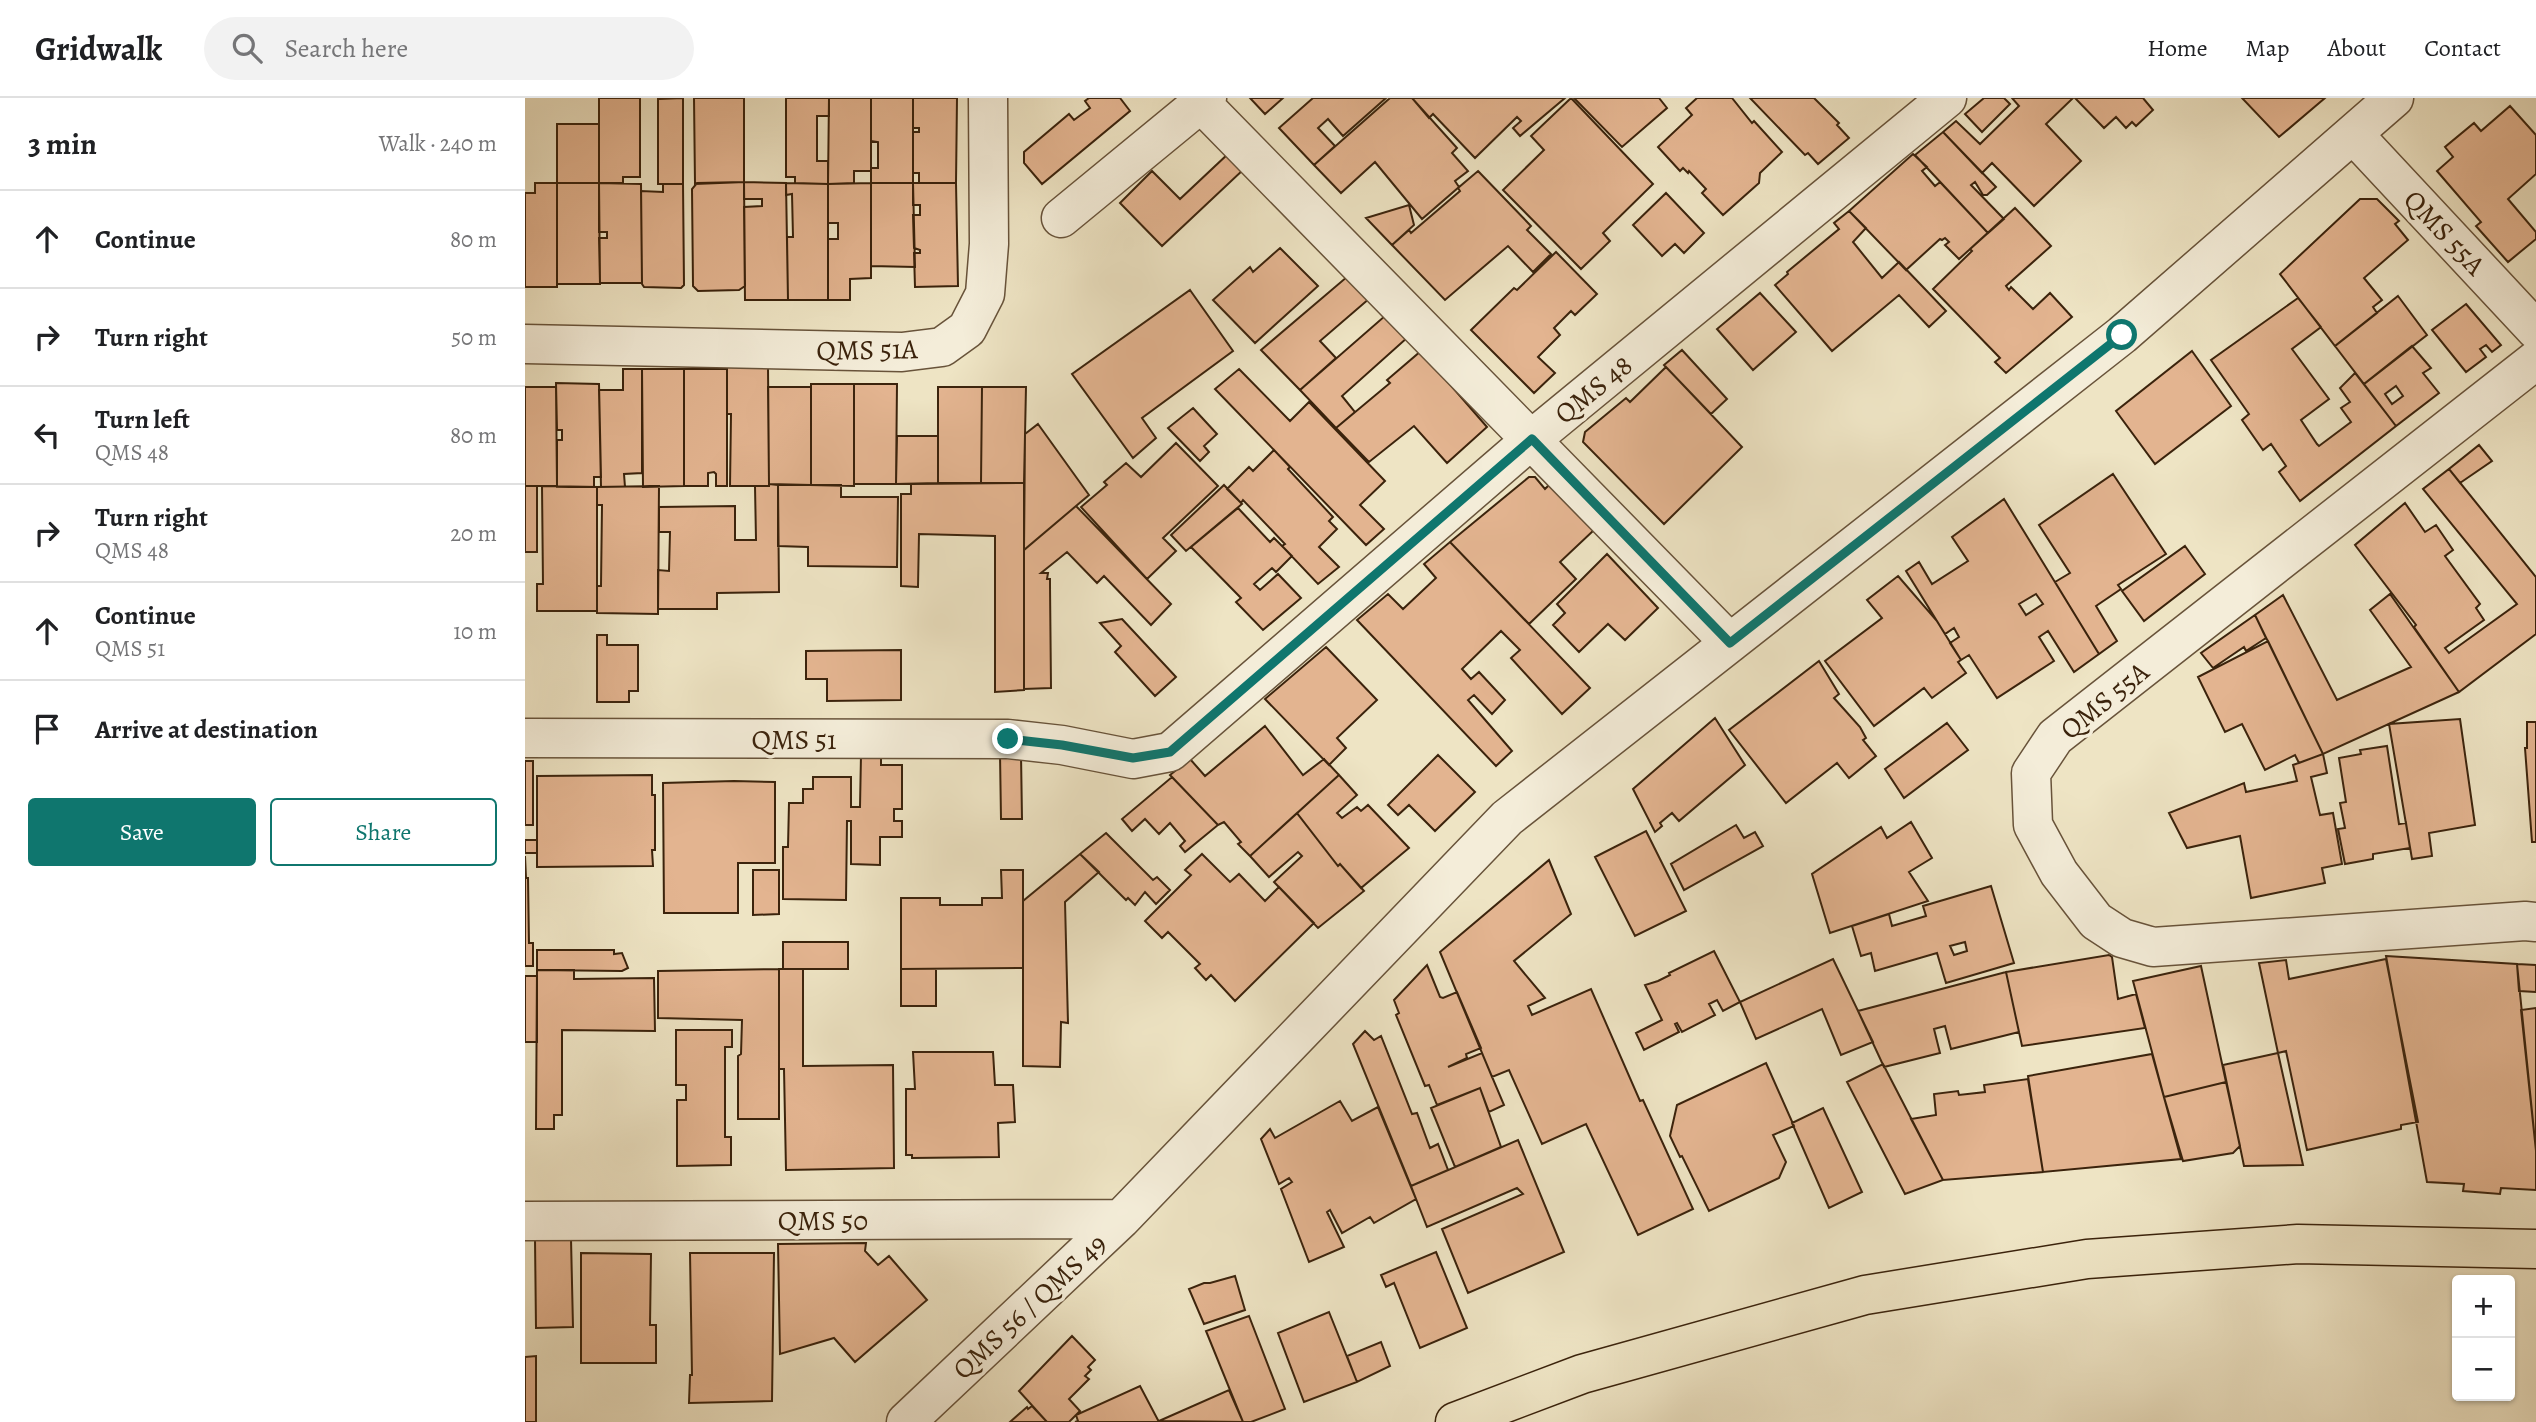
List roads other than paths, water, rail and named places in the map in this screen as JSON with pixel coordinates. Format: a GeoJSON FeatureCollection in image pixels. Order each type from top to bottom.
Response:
{"type":"FeatureCollection","features":[{"type":"Feature","properties":{"kind":"main road"},"geometry":{"type":"LineString","coordinates":[[1455,1422],[1582,1374],[1865,1295],[2087,1259],[2298,1244],[2530,1250]]}},
{"type":"Feature","properties":{"kind":"street","name":"QMS 51A"},"geometry":{"type":"LineString","coordinates":[[525,344],[902,352],[942,347],[967,329],[985,295],[989,244],[988,98]]}},
{"type":"Feature","properties":{"kind":"street","name":"QMS 48"},"geometry":{"type":"LineString","coordinates":[[1062,745],[1133,758],[1170,752],[1532,439],[1947,98]]}},
{"type":"Feature","properties":{"kind":"street","name":"QMS 56 / QMS 49"},"geometry":{"type":"LineString","coordinates":[[906,1422],[1121,1219],[1507,818],[2122,335],[2394,98]]}},
{"type":"Feature","properties":{"kind":"street"},"geometry":{"type":"LineString","coordinates":[[1061,218],[1204,100],[1730,643]]}},
{"type":"Feature","properties":{"kind":"street","name":"QMS 55A"},"geometry":{"type":"LineString","coordinates":[[2354,135],[2536,330]]}},
{"type":"Feature","properties":{"kind":"street","name":"QMS 55A"},"geometry":{"type":"LineString","coordinates":[[2536,360],[2056,737],[2031,773],[2033,825],[2059,873],[2096,920],[2122,938],[2132,941],[2153,947],[2525,920],[2536,922]]}},
{"type":"Feature","properties":{"kind":"street","name":"QMS 51"},"geometry":{"type":"LineString","coordinates":[[525,738],[1008,739],[1062,745]]}},
{"type":"Feature","properties":{"kind":"street","name":"QMS 50"},"geometry":{"type":"LineString","coordinates":[[525,1222],[1121,1219]]}}]}
